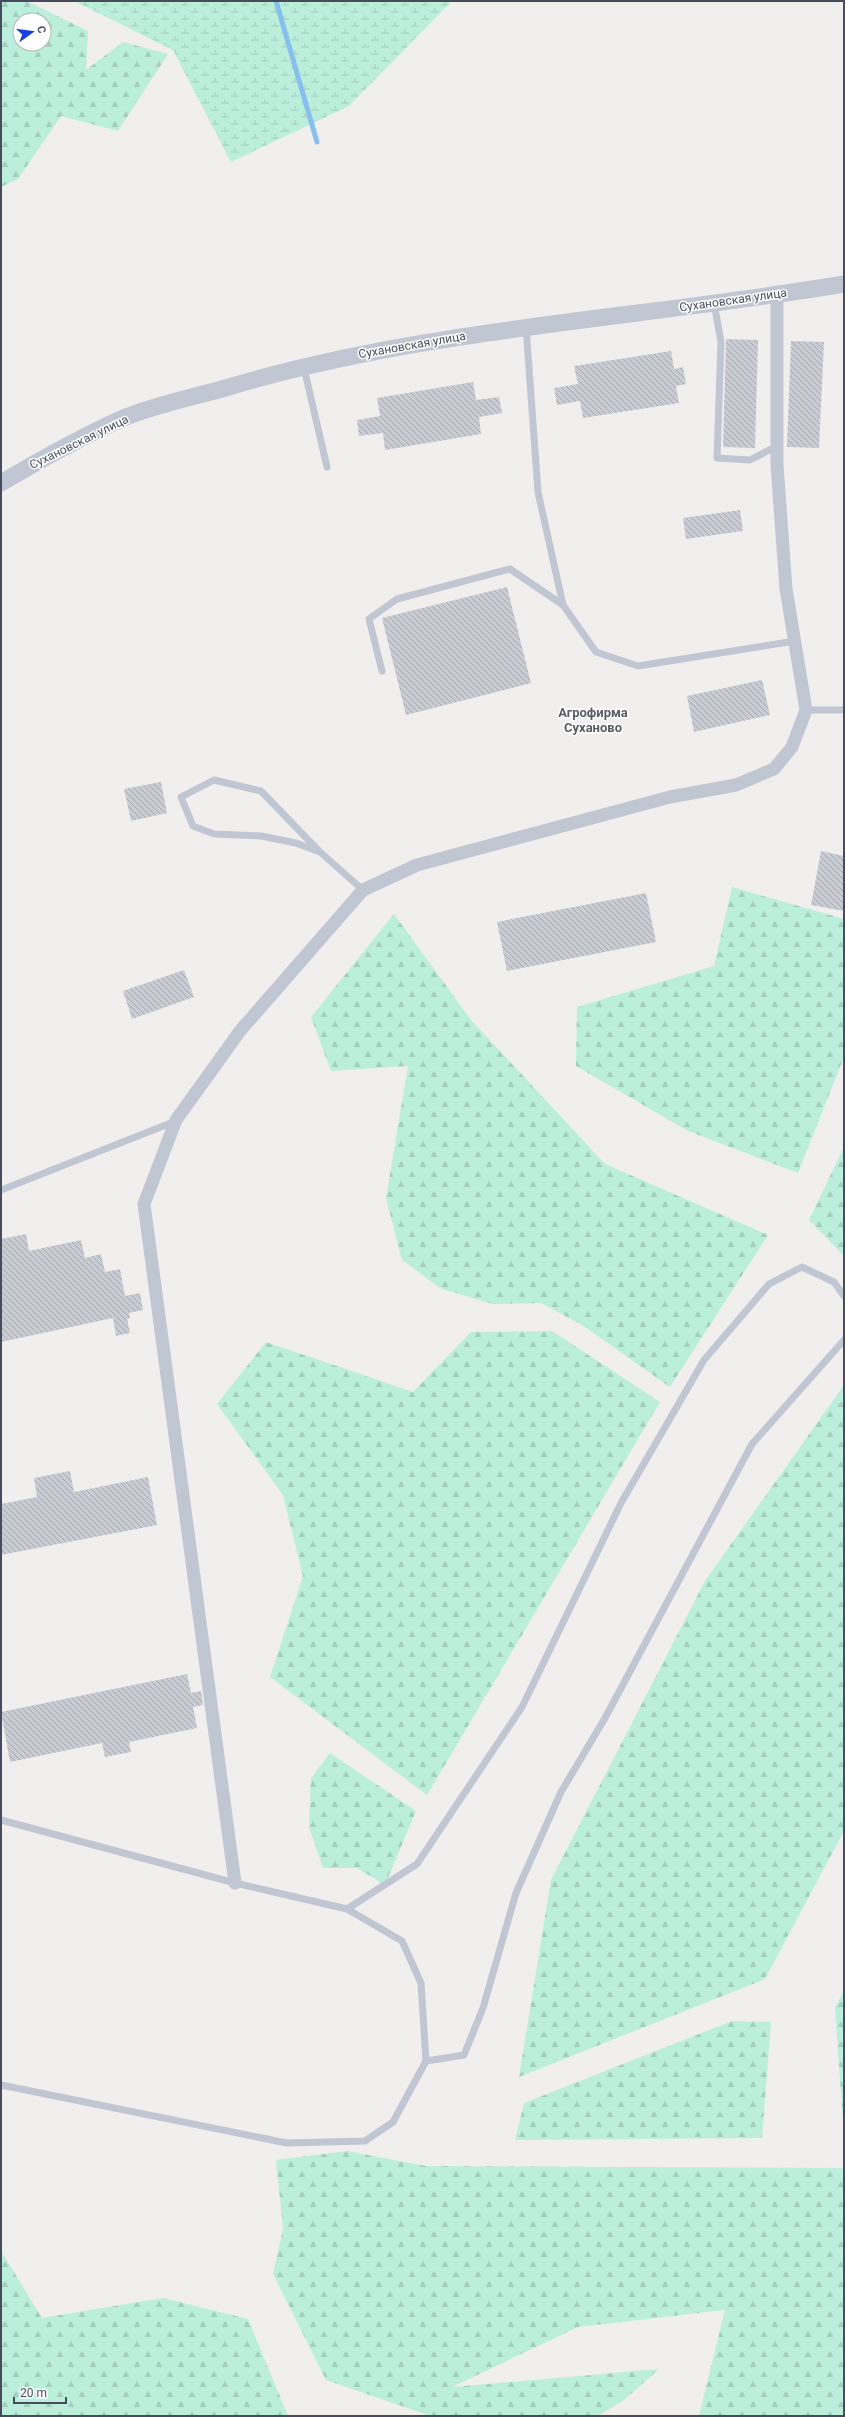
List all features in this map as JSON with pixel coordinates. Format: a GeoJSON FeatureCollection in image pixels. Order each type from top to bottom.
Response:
{"type":"FeatureCollection","features":[{"type":"Feature","properties":{"kind":"street","name":"Сухановская улица"},"geometry":{"type":"LineString","coordinates":[[1,483],[42,458],[123,418],[270,374],[378,350],[526,327],[777,295],[844,284]]}},
{"type":"Feature","properties":{"kind":"street"},"geometry":{"type":"LineString","coordinates":[[235,1883],[144,1204],[176,1120],[240,1031],[363,890],[417,865],[670,797],[736,785],[774,768],[792,747],[806,710],[786,589],[777,446],[777,295]]}},
{"type":"Feature","properties":{"kind":"lane"},"geometry":{"type":"LineString","coordinates":[[714,303],[721,342],[717,458],[750,460],[777,446]]}},
{"type":"Feature","properties":{"kind":"lane"},"geometry":{"type":"LineString","coordinates":[[526,327],[538,492],[563,605]]}},
{"type":"Feature","properties":{"kind":"lane"},"geometry":{"type":"LineString","coordinates":[[304,366],[327,467]]}},
{"type":"Feature","properties":{"kind":"lane"},"geometry":{"type":"LineString","coordinates":[[382,671],[369,619],[397,599],[510,569],[563,605],[596,652],[638,666],[794,641]]}},
{"type":"Feature","properties":{"kind":"lane"},"geometry":{"type":"LineString","coordinates":[[806,710],[844,710]]}},
{"type":"Feature","properties":{"kind":"lane"},"geometry":{"type":"LineString","coordinates":[[320,852],[296,843],[261,836],[214,834],[193,826],[182,797],[214,780],[261,791],[320,852],[363,890]]}},
{"type":"Feature","properties":{"kind":"lane"},"geometry":{"type":"LineString","coordinates":[[1,1190],[176,1120]]}},
{"type":"Feature","properties":{"kind":"lane"},"geometry":{"type":"LineString","coordinates":[[347,1909],[417,1864],[522,1707],[621,1503],[704,1360],[769,1284],[802,1267],[834,1282],[844,1296]]}},
{"type":"Feature","properties":{"kind":"lane"},"geometry":{"type":"LineString","coordinates":[[426,2062],[464,2055],[483,2008],[516,1893],[561,1792],[605,1718],[752,1444],[844,1340]]}},
{"type":"Feature","properties":{"kind":"lane"},"geometry":{"type":"LineString","coordinates":[[1,1820],[235,1883],[347,1909],[402,1941],[421,1983],[426,2062],[393,2122],[365,2141],[287,2143],[1,2085]]}},
{"type":"Feature","properties":{"kind":"green space"},"geometry":{"type":"Polygon","coordinates":[[[1,1],[27,1],[49,12],[12,12],[12,52],[52,52],[52,13],[88,31],[86,70],[123,42],[168,54],[118,131],[61,116],[18,179],[1,187],[1,1]]]}},
{"type":"Feature","properties":{"kind":"green space"},"geometry":{"type":"Polygon","coordinates":[[[74,1],[452,1],[349,106],[231,162],[173,50],[74,1]]]}},
{"type":"Feature","properties":{"kind":"green space"},"geometry":{"type":"Polygon","coordinates":[[[732,887],[844,919],[844,1057],[798,1173],[688,1131],[576,1066],[577,1007],[714,966],[732,887]]]}},
{"type":"Feature","properties":{"kind":"green space"},"geometry":{"type":"Polygon","coordinates":[[[394,914],[471,1020],[605,1164],[768,1235],[670,1387],[582,1325],[541,1303],[492,1304],[440,1288],[402,1260],[386,1198],[408,1066],[331,1071],[311,1017],[394,914]]]}},
{"type":"Feature","properties":{"kind":"green space"},"geometry":{"type":"Polygon","coordinates":[[[844,1147],[844,1256],[809,1220],[844,1147]]]}},
{"type":"Feature","properties":{"kind":"green space"},"geometry":{"type":"Polygon","coordinates":[[[552,1331],[660,1402],[427,1795],[270,1677],[303,1576],[283,1495],[217,1404],[266,1342],[413,1392],[471,1332],[552,1331]]]}},
{"type":"Feature","properties":{"kind":"green space"},"geometry":{"type":"Polygon","coordinates":[[[844,1385],[844,1831],[765,1979],[519,2077],[551,1880],[705,1581],[844,1385]]]}},
{"type":"Feature","properties":{"kind":"green space"},"geometry":{"type":"Polygon","coordinates":[[[330,1753],[416,1811],[385,1885],[357,1868],[323,1868],[309,1827],[311,1778],[330,1753]]]}},
{"type":"Feature","properties":{"kind":"green space"},"geometry":{"type":"Polygon","coordinates":[[[844,1990],[844,2135],[835,2008],[844,1990]]]}},
{"type":"Feature","properties":{"kind":"green space"},"geometry":{"type":"Polygon","coordinates":[[[732,2021],[771,2022],[762,2138],[515,2140],[524,2103],[732,2021]]]}},
{"type":"Feature","properties":{"kind":"green space"},"geometry":{"type":"Polygon","coordinates":[[[347,2151],[426,2166],[844,2168],[844,2416],[699,2416],[725,2310],[578,2327],[452,2387],[659,2369],[624,2400],[598,2416],[430,2416],[326,2380],[273,2274],[283,2229],[276,2160],[347,2151]]]}},
{"type":"Feature","properties":{"kind":"green space"},"geometry":{"type":"Polygon","coordinates":[[[1,2251],[42,2318],[163,2298],[248,2319],[288,2416],[1,2416],[1,2251]]]}},
{"type":"Feature","properties":{"kind":"building"},"geometry":{"type":"Polygon","coordinates":[[[726,339],[758,340],[755,448],[723,447],[726,339]]]}},
{"type":"Feature","properties":{"kind":"building"},"geometry":{"type":"Polygon","coordinates":[[[791,341],[824,342],[819,448],[787,447],[791,341]]]}},
{"type":"Feature","properties":{"kind":"building"},"geometry":{"type":"Polygon","coordinates":[[[671,351],[674,369],[683,367],[686,384],[676,386],[679,403],[583,418],[580,401],[557,405],[554,388],[578,384],[574,366],[671,351]]]}},
{"type":"Feature","properties":{"kind":"building"},"geometry":{"type":"Polygon","coordinates":[[[473,382],[476,400],[499,397],[502,413],[479,417],[481,434],[385,450],[383,433],[359,436],[357,420],[380,416],[377,398],[473,382]]]}},
{"type":"Feature","properties":{"kind":"building"},"geometry":{"type":"Polygon","coordinates":[[[740,510],[743,531],[686,539],[683,518],[740,510]]]}},
{"type":"Feature","properties":{"kind":"building"},"geometry":{"type":"Polygon","coordinates":[[[507,587],[531,683],[406,715],[382,618],[507,587]]]}},
{"type":"Feature","properties":{"kind":"building"},"geometry":{"type":"Polygon","coordinates":[[[762,680],[770,715],[694,732],[687,696],[762,680]]]}},
{"type":"Feature","properties":{"kind":"building"},"geometry":{"type":"Polygon","coordinates":[[[161,782],[167,813],[131,821],[124,789],[161,782]]]}},
{"type":"Feature","properties":{"kind":"building"},"geometry":{"type":"Polygon","coordinates":[[[821,851],[844,856],[844,911],[811,905],[821,851]]]}},
{"type":"Feature","properties":{"kind":"building"},"geometry":{"type":"Polygon","coordinates":[[[646,893],[656,942],[507,971],[497,922],[646,893]]]}},
{"type":"Feature","properties":{"kind":"building"},"geometry":{"type":"Polygon","coordinates":[[[184,970],[194,997],[132,1019],[123,991],[184,970]]]}},
{"type":"Feature","properties":{"kind":"building"},"geometry":{"type":"Polygon","coordinates":[[[26,1234],[29,1251],[81,1240],[85,1258],[101,1254],[105,1272],[120,1269],[125,1296],[140,1293],[143,1310],[129,1313],[130,1318],[127,1319],[130,1333],[116,1336],[113,1318],[1,1342],[1,1239],[26,1234]]]}},
{"type":"Feature","properties":{"kind":"building"},"geometry":{"type":"Polygon","coordinates":[[[70,1471],[74,1492],[148,1477],[157,1525],[1,1555],[1,1504],[37,1497],[34,1478],[70,1471]]]}},
{"type":"Feature","properties":{"kind":"building"},"geometry":{"type":"Polygon","coordinates":[[[187,1674],[191,1693],[201,1691],[203,1705],[193,1707],[197,1728],[129,1742],[131,1752],[105,1757],[102,1743],[10,1762],[1,1712],[187,1674]]]}},
{"type":"Feature","properties":{"kind":"waterway"},"geometry":{"type":"LineString","coordinates":[[276,1],[317,142]]}},
{"type":"Feature","properties":{"kind":"district","name":"Агрофирма Суханово"},"geometry":{"type":"Point","coordinates":[593,720]}}]}
